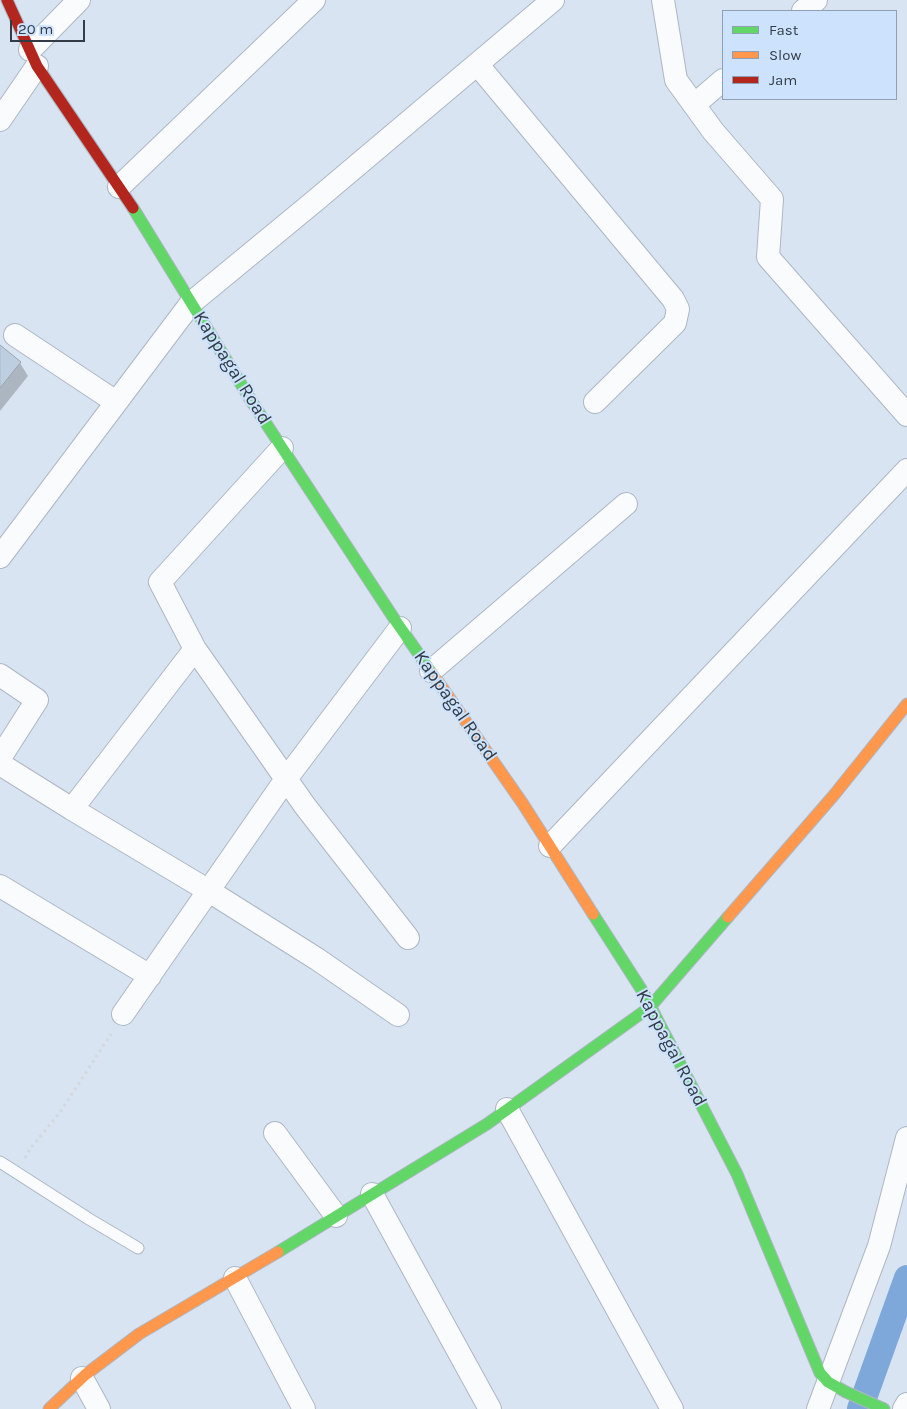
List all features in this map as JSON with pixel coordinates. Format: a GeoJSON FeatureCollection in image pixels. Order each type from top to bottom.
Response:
{"type":"FeatureCollection","features":[{"type":"Feature","properties":{"kind":"main road","name":"Kappagal Road"},"geometry":{"type":"LineString","coordinates":[[7,0],[33,58],[138,216],[282,448],[400,628],[523,804],[643,992],[737,1174],[820,1373],[837,1387]]}},
{"type":"Feature","properties":{"kind":"main road"},"geometry":{"type":"LineString","coordinates":[[49,1409],[82,1378],[139,1334],[486,1124],[650,1007],[834,795],[907,704]]}},
{"type":"Feature","properties":{"kind":"main road"},"geometry":{"type":"LineString","coordinates":[[837,1387],[884,1409]]}},
{"type":"Feature","properties":{"kind":"street"},"geometry":{"type":"LineString","coordinates":[[0,120],[33,58],[79,0]]}},
{"type":"Feature","properties":{"kind":"street"},"geometry":{"type":"LineString","coordinates":[[119,187],[314,0]]}},
{"type":"Feature","properties":{"kind":"street"},"geometry":{"type":"LineString","coordinates":[[0,557],[191,303],[553,0]]}},
{"type":"Feature","properties":{"kind":"street"},"geometry":{"type":"LineString","coordinates":[[663,0],[676,80],[713,131],[772,199],[768,257],[907,414]]}},
{"type":"Feature","properties":{"kind":"street"},"geometry":{"type":"LineString","coordinates":[[804,10],[816,0]]}},
{"type":"Feature","properties":{"kind":"street"},"geometry":{"type":"LineString","coordinates":[[477,64],[673,299],[678,309],[675,323],[595,402]]}},
{"type":"Feature","properties":{"kind":"street"},"geometry":{"type":"LineString","coordinates":[[694,105],[722,81]]}},
{"type":"Feature","properties":{"kind":"street"},"geometry":{"type":"LineString","coordinates":[[15,334],[116,402]]}},
{"type":"Feature","properties":{"kind":"street"},"geometry":{"type":"LineString","coordinates":[[282,448],[160,582],[194,649],[305,806],[408,938]]}},
{"type":"Feature","properties":{"kind":"street"},"geometry":{"type":"LineString","coordinates":[[550,846],[907,470]]}},
{"type":"Feature","properties":{"kind":"street"},"geometry":{"type":"LineString","coordinates":[[431,671],[626,504]]}},
{"type":"Feature","properties":{"kind":"street"},"geometry":{"type":"LineString","coordinates":[[123,1014],[286,779],[400,628]]}},
{"type":"Feature","properties":{"kind":"street"},"geometry":{"type":"LineString","coordinates":[[72,809],[194,649]]}},
{"type":"Feature","properties":{"kind":"street"},"geometry":{"type":"LineString","coordinates":[[0,675],[36,700],[0,758]]}},
{"type":"Feature","properties":{"kind":"street"},"geometry":{"type":"LineString","coordinates":[[0,764],[209,891],[316,959],[398,1015]]}},
{"type":"Feature","properties":{"kind":"street"},"geometry":{"type":"LineString","coordinates":[[0,886],[150,976]]}},
{"type":"Feature","properties":{"kind":"street"},"geometry":{"type":"LineString","coordinates":[[507,1109],[672,1409]]}},
{"type":"Feature","properties":{"kind":"street"},"geometry":{"type":"LineString","coordinates":[[275,1133],[336,1216]]}},
{"type":"Feature","properties":{"kind":"street"},"geometry":{"type":"LineString","coordinates":[[818,1409],[837,1387],[879,1246],[907,1138]]}},
{"type":"Feature","properties":{"kind":"street"},"geometry":{"type":"LineString","coordinates":[[372,1194],[490,1409]]}},
{"type":"Feature","properties":{"kind":"street"},"geometry":{"type":"LineString","coordinates":[[234,1278],[304,1409]]}},
{"type":"Feature","properties":{"kind":"street"},"geometry":{"type":"LineString","coordinates":[[82,1378],[99,1409]]}},
{"type":"Feature","properties":{"kind":"street"},"geometry":{"type":"LineString","coordinates":[[904,1409],[907,1404]]}},
{"type":"Feature","properties":{"kind":"lane"},"geometry":{"type":"LineString","coordinates":[[0,1162],[138,1248]]}},
{"type":"Feature","properties":{"kind":"path"},"geometry":{"type":"LineString","coordinates":[[16,1171],[30,1149],[61,1112],[123,1014]]}},
{"type":"Feature","properties":{"kind":"building"},"geometry":{"type":"Polygon","coordinates":[[[0,345],[21,362],[0,388],[0,345]]]}},
{"type":"Feature","properties":{"kind":"waterway"},"geometry":{"type":"LineString","coordinates":[[860,1409],[907,1278]]}},
{"type":"Feature","properties":{"kind":"traffic: fast"},"geometry":{"type":"LineString","coordinates":[[133,208],[252,402],[432,673]]}},
{"type":"Feature","properties":{"kind":"traffic: fast"},"geometry":{"type":"LineString","coordinates":[[593,914],[643,992],[737,1174],[820,1373],[828,1382],[884,1409]]}},
{"type":"Feature","properties":{"kind":"traffic: fast"},"geometry":{"type":"LineString","coordinates":[[278,1252],[487,1124],[650,1007],[728,917]]}},
{"type":"Feature","properties":{"kind":"traffic: slow"},"geometry":{"type":"LineString","coordinates":[[432,673],[523,804],[593,914]]}},
{"type":"Feature","properties":{"kind":"traffic: slow"},"geometry":{"type":"LineString","coordinates":[[728,917],[834,795],[907,704]]}},
{"type":"Feature","properties":{"kind":"traffic: slow"},"geometry":{"type":"LineString","coordinates":[[49,1409],[85,1375],[139,1334],[278,1252]]}},
{"type":"Feature","properties":{"kind":"traffic: jam"},"geometry":{"type":"LineString","coordinates":[[7,0],[37,66],[133,208]]}}]}
